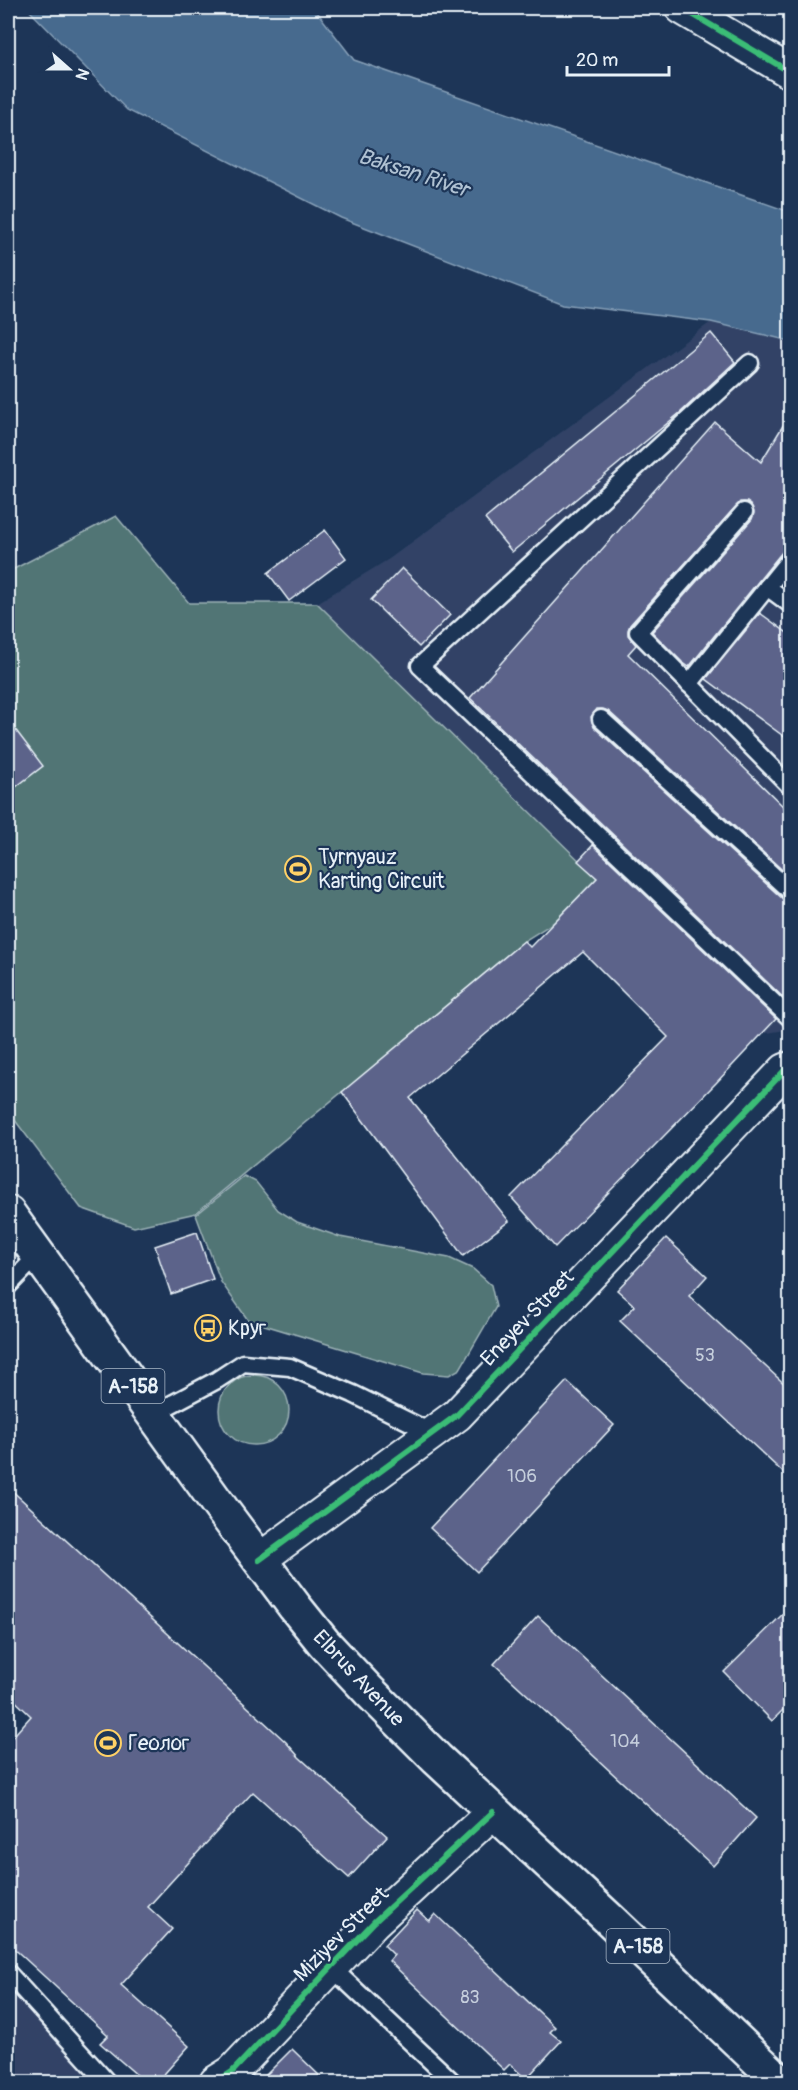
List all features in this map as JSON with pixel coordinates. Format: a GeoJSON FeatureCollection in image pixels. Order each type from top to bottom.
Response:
{"type":"FeatureCollection","features":[{"type":"Feature","properties":{"kind":"main road","name":"Elbrus Avenue"},"geometry":{"type":"LineString","coordinates":[[8,1213],[259,1560],[316,1634],[361,1683],[493,1812],[781,2082]]}},
{"type":"Feature","properties":{"kind":"street"},"geometry":{"type":"LineString","coordinates":[[682,8],[790,72]]}},
{"type":"Feature","properties":{"kind":"street","name":"Eneyev Street"},"geometry":{"type":"LineString","coordinates":[[259,1560],[456,1415],[785,1070],[790,1068]]}},
{"type":"Feature","properties":{"kind":"street","name":"Miziyev Street"},"geometry":{"type":"LineString","coordinates":[[216,2082],[232,2072],[374,1922],[493,1812]]}},
{"type":"Feature","properties":{"kind":"lane"},"geometry":{"type":"LineString","coordinates":[[750,363],[420,666],[790,1018]]}},
{"type":"Feature","properties":{"kind":"lane"},"geometry":{"type":"LineString","coordinates":[[744,512],[638,632],[790,786]]}},
{"type":"Feature","properties":{"kind":"lane"},"geometry":{"type":"LineString","coordinates":[[689,684],[790,559]]}},
{"type":"Feature","properties":{"kind":"lane"},"geometry":{"type":"LineString","coordinates":[[767,587],[790,604]]}},
{"type":"Feature","properties":{"kind":"lane"},"geometry":{"type":"LineString","coordinates":[[601,719],[790,891]]}},
{"type":"Feature","properties":{"kind":"lane"},"geometry":{"type":"LineString","coordinates":[[8,1286],[38,1256]]}},
{"type":"Feature","properties":{"kind":"lane"},"geometry":{"type":"LineString","coordinates":[[153,1414],[217,1380],[243,1363],[290,1367],[353,1394],[432,1433]]}},
{"type":"Feature","properties":{"kind":"lane"},"geometry":{"type":"LineString","coordinates":[[331,1967],[453,2082]]}},
{"type":"Feature","properties":{"kind":"lane"},"geometry":{"type":"LineString","coordinates":[[8,1973],[107,2082]]}},
{"type":"Feature","properties":{"kind":"shaded area"},"geometry":{"type":"Polygon","coordinates":[[[711,322],[790,341],[790,1029],[762,1034],[776,1019],[720,965],[647,924],[662,908],[595,844],[578,861],[317,603],[389,559],[711,322]]]}},
{"type":"Feature","properties":{"kind":"shaded area"},"geometry":{"type":"Polygon","coordinates":[[[8,1985],[96,2082],[15,2082],[8,2074],[8,1985]]]}},
{"type":"Feature","properties":{"kind":"green space","name":"Tyrnyauz Karting Circuit"},"geometry":{"type":"Polygon","coordinates":[[[116,516],[189,603],[317,603],[597,878],[553,923],[524,941],[196,1213],[134,1227],[81,1208],[8,1111],[8,572],[116,516]]]}},
{"type":"Feature","properties":{"kind":"green space"},"geometry":{"type":"Polygon","coordinates":[[[244,1176],[256,1182],[278,1210],[297,1222],[340,1237],[449,1258],[473,1269],[491,1285],[496,1307],[460,1369],[449,1375],[423,1373],[248,1320],[221,1282],[196,1215],[244,1176]]]}},
{"type":"Feature","properties":{"kind":"green space","name":"Круг"},"geometry":{"type":"Polygon","coordinates":[[[254,1375],[273,1381],[283,1391],[289,1410],[283,1429],[273,1439],[254,1445],[235,1439],[225,1429],[219,1410],[225,1391],[235,1381],[254,1375]]]}},
{"type":"Feature","properties":{"kind":"water","name":"Baksan River"},"geometry":{"type":"Polygon","coordinates":[[[27,8],[314,8],[354,60],[790,212],[790,341],[711,322],[563,304],[341,218],[127,110],[27,8]]]}},
{"type":"Feature","properties":{"kind":"building"},"geometry":{"type":"Polygon","coordinates":[[[711,333],[735,362],[681,412],[512,552],[485,519],[711,333]]]}},
{"type":"Feature","properties":{"kind":"building"},"geometry":{"type":"Polygon","coordinates":[[[790,414],[790,547],[782,552],[689,667],[682,662],[652,632],[752,519],[754,513],[751,505],[747,502],[740,502],[630,625],[628,635],[636,645],[628,654],[790,813],[790,877],[608,711],[597,709],[591,717],[594,727],[783,899],[790,901],[790,1004],[470,698],[715,422],[761,462],[790,414]]]}},
{"type":"Feature","properties":{"kind":"building"},"geometry":{"type":"Polygon","coordinates":[[[325,530],[346,558],[289,601],[268,573],[325,530]]]}},
{"type":"Feature","properties":{"kind":"building"},"geometry":{"type":"Polygon","coordinates":[[[402,568],[450,615],[419,647],[371,600],[402,568]]]}},
{"type":"Feature","properties":{"kind":"building"},"geometry":{"type":"Polygon","coordinates":[[[760,613],[790,635],[790,741],[706,679],[760,613]]]}},
{"type":"Feature","properties":{"kind":"building"},"geometry":{"type":"Polygon","coordinates":[[[8,720],[43,766],[8,793],[8,720]]]}},
{"type":"Feature","properties":{"kind":"building"},"geometry":{"type":"Polygon","coordinates":[[[593,845],[776,1019],[555,1247],[511,1197],[668,1037],[583,952],[410,1098],[509,1221],[463,1256],[342,1092],[524,941],[530,947],[597,878],[578,861],[593,845]]]}},
{"type":"Feature","properties":{"kind":"building"},"geometry":{"type":"Polygon","coordinates":[[[197,1232],[213,1279],[171,1294],[155,1246],[197,1232]]]}},
{"type":"Feature","properties":{"kind":"building"},"geometry":{"type":"Polygon","coordinates":[[[666,1238],[707,1276],[689,1296],[790,1389],[790,1479],[620,1321],[635,1306],[617,1290],[666,1238]]]}},
{"type":"Feature","properties":{"kind":"building"},"geometry":{"type":"Polygon","coordinates":[[[567,1381],[614,1425],[477,1572],[430,1528],[567,1381]]]}},
{"type":"Feature","properties":{"kind":"building"},"geometry":{"type":"Polygon","coordinates":[[[8,1487],[387,1836],[349,1878],[253,1792],[148,1907],[172,1929],[121,1985],[189,2046],[157,2082],[145,2082],[100,2043],[108,2035],[8,1943],[8,1742],[31,1716],[8,1694],[8,1487]]]}},
{"type":"Feature","properties":{"kind":"building"},"geometry":{"type":"Polygon","coordinates":[[[790,1607],[790,1703],[772,1721],[724,1672],[790,1607]]]}},
{"type":"Feature","properties":{"kind":"building"},"geometry":{"type":"Polygon","coordinates":[[[538,1616],[756,1818],[713,1866],[494,1664],[538,1616]]]}},
{"type":"Feature","properties":{"kind":"building"},"geometry":{"type":"Polygon","coordinates":[[[417,1910],[429,1921],[435,1914],[555,2027],[550,2032],[561,2041],[526,2079],[510,2064],[504,2070],[389,1961],[394,1955],[384,1945],[417,1910]]]}},
{"type":"Feature","properties":{"kind":"building"},"geometry":{"type":"Polygon","coordinates":[[[292,2049],[326,2082],[259,2082],[292,2049]]]}},
{"type":"Feature","properties":{"kind":"cycle path"},"geometry":{"type":"LineString","coordinates":[[682,8],[790,72]]}},
{"type":"Feature","properties":{"kind":"cycle path"},"geometry":{"type":"LineString","coordinates":[[259,1560],[457,1415],[785,1070],[790,1068]]}},
{"type":"Feature","properties":{"kind":"cycle path"},"geometry":{"type":"LineString","coordinates":[[216,2082],[232,2072],[374,1922],[493,1812]]}},
{"type":"Feature","properties":{"kind":"place","name":"Tyrnyauz Karting Circuit"},"geometry":{"type":"Point","coordinates":[298,869]}},
{"type":"Feature","properties":{"kind":"place","name":"Круг"},"geometry":{"type":"Point","coordinates":[208,1328]}},
{"type":"Feature","properties":{"kind":"place","name":"Геолог"},"geometry":{"type":"Point","coordinates":[108,1743]}}]}
